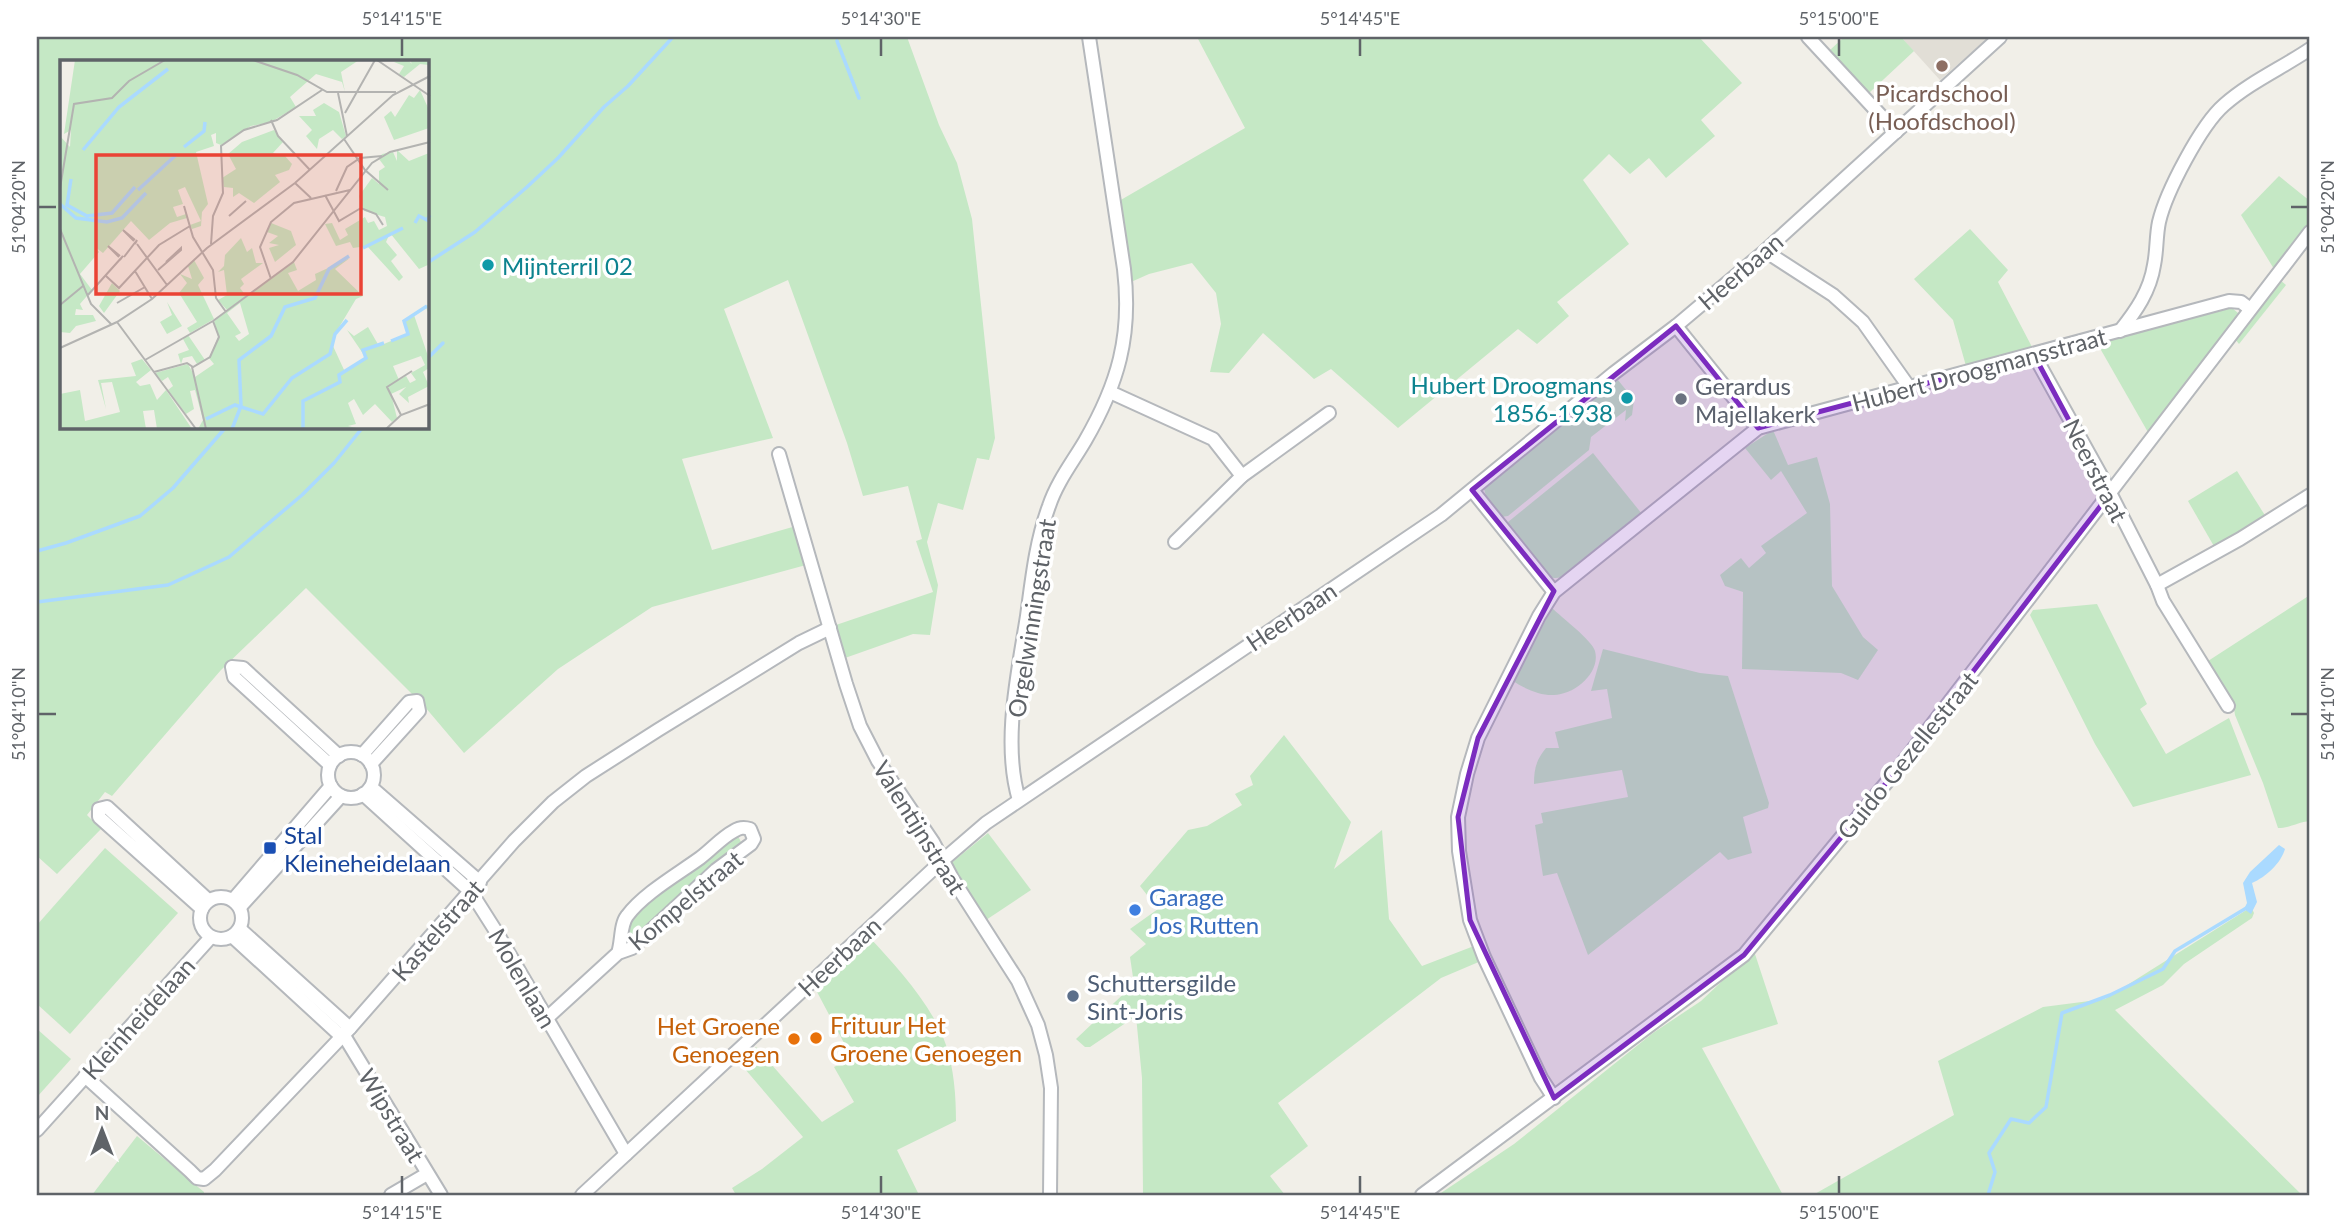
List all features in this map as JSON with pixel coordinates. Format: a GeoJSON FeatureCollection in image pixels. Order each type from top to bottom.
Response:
{"type":"FeatureCollection","features":[{"type":"Feature","properties":{"kind":"street","name":"Orgelwinningstraat"},"geometry":{"type":"LineString","coordinates":[[1019,800],[1013,776],[1015,697],[1039,543],[1056,489],[1093,427],[1110,392],[1118,372],[1125,337],[1126,284],[1089,37]]}},
{"type":"Feature","properties":{"kind":"street"},"geometry":{"type":"LineString","coordinates":[[1808,37],[1896,132]]}},
{"type":"Feature","properties":{"kind":"street","name":"Heerbaan"},"geometry":{"type":"LineString","coordinates":[[582,1195],[986,823],[1418,531],[1472,490],[1765,251],[2000,37]]}},
{"type":"Feature","properties":{"kind":"street"},"geometry":{"type":"LineString","coordinates":[[2120,331],[2138,309],[2146,291],[2154,266],[2159,222],[2169,193],[2208,123],[2222,106],[2255,82],[2310,49]]}},
{"type":"Feature","properties":{"kind":"street","name":"Guido Gezellestraat"},"geometry":{"type":"LineString","coordinates":[[1422,1195],[1744,955],[1901,765],[2310,232]]}},
{"type":"Feature","properties":{"kind":"street"},"geometry":{"type":"LineString","coordinates":[[1765,251],[1833,295],[1863,322],[1909,387]]}},
{"type":"Feature","properties":{"kind":"street","name":"Hubert Droogmansstraat"},"geometry":{"type":"LineString","coordinates":[[1554,1098],[1541,1079],[1484,957],[1470,920],[1459,851],[1458,817],[1478,738],[1539,616],[1555,592],[1758,428],[2229,301],[2241,302],[2250,309]]}},
{"type":"Feature","properties":{"kind":"street"},"geometry":{"type":"LineString","coordinates":[[1676,326],[1758,428]]}},
{"type":"Feature","properties":{"kind":"street","name":"Neerstraat"},"geometry":{"type":"LineString","coordinates":[[2034,355],[2157,585],[2163,601],[2228,706]]}},
{"type":"Feature","properties":{"kind":"street"},"geometry":{"type":"LineString","coordinates":[[1110,392],[1213,439],[1242,476]]}},
{"type":"Feature","properties":{"kind":"street"},"geometry":{"type":"LineString","coordinates":[[1175,542],[1242,476],[1328,413]]}},
{"type":"Feature","properties":{"kind":"street","name":"Valentijnstraat"},"geometry":{"type":"LineString","coordinates":[[779,454],[853,706],[869,744],[1022,987],[1038,1025],[1051,1088],[1050,1195]]}},
{"type":"Feature","properties":{"kind":"street"},"geometry":{"type":"LineString","coordinates":[[1472,490],[1555,592]]}},
{"type":"Feature","properties":{"kind":"street"},"geometry":{"type":"LineString","coordinates":[[2157,585],[2240,539],[2310,495]]}},
{"type":"Feature","properties":{"kind":"street","name":"Kastelstraat"},"geometry":{"type":"LineString","coordinates":[[85,1076],[190,1171],[204,1180],[345,1033],[514,841],[553,802],[586,776],[799,643],[830,628]]}},
{"type":"Feature","properties":{"kind":"street"},"geometry":{"type":"LineString","coordinates":[[232,667],[243,668],[334,761],[234,677],[232,667]]}},
{"type":"Feature","properties":{"kind":"street"},"geometry":{"type":"LineString","coordinates":[[417,701],[419,711],[367,760],[409,702],[417,701]]}},
{"type":"Feature","properties":{"kind":"street"},"geometry":{"type":"LineString","coordinates":[[353,752],[367,760],[374,778],[367,791],[356,798],[336,791],[328,773],[334,761],[353,752]]}},
{"type":"Feature","properties":{"kind":"street"},"geometry":{"type":"LineString","coordinates":[[236,903],[336,791]]}},
{"type":"Feature","properties":{"kind":"street","name":"Molenlaan"},"geometry":{"type":"LineString","coordinates":[[367,791],[476,887],[547,1018],[626,1154]]}},
{"type":"Feature","properties":{"kind":"street"},"geometry":{"type":"LineString","coordinates":[[107,807],[205,904],[99,817],[99,808],[107,807]]}},
{"type":"Feature","properties":{"kind":"street","name":"Kompelstraat"},"geometry":{"type":"LineString","coordinates":[[547,1018],[618,953],[632,948],[716,870],[751,844],[754,839],[750,829],[738,829],[719,841],[703,856],[665,881],[628,914],[623,924],[618,953]]}},
{"type":"Feature","properties":{"kind":"street"},"geometry":{"type":"LineString","coordinates":[[222,897],[236,903],[242,922],[236,933],[226,939],[211,937],[201,924],[205,904],[222,897]]}},
{"type":"Feature","properties":{"kind":"street","name":"Wipstraat"},"geometry":{"type":"LineString","coordinates":[[236,933],[345,1033],[441,1195]]}},
{"type":"Feature","properties":{"kind":"street","name":"Kleinheidelaan"},"geometry":{"type":"LineString","coordinates":[[37,1130],[211,937]]}},
{"type":"Feature","properties":{"kind":"street"},"geometry":{"type":"LineString","coordinates":[[391,1195],[427,1174]]}},
{"type":"Feature","properties":{"kind":"highlighted area"},"geometry":{"type":"Polygon","coordinates":[[[1676,326],[1758,428],[2034,355],[2109,495],[1901,765],[1744,955],[1554,1098],[1470,920],[1458,817],[1478,738],[1554,591],[1472,490],[1676,326]]]}},
{"type":"Feature","properties":{"kind":"shaded area","name":"Picardschool (Hoofdschool)"},"geometry":{"type":"Polygon","coordinates":[[[1901,37],[1989,37],[1940,80],[1901,37]]]}},
{"type":"Feature","properties":{"kind":"green space"},"geometry":{"type":"Polygon","coordinates":[[[37,37],[907,37],[939,125],[957,163],[972,219],[995,438],[989,460],[977,458],[963,510],[938,503],[927,542],[938,585],[930,635],[913,634],[845,658],[836,625],[933,592],[916,541],[922,539],[908,486],[863,496],[847,443],[788,280],[724,309],[773,438],[682,459],[712,550],[796,526],[806,565],[652,607],[558,669],[464,753],[425,707],[306,588],[221,670],[112,796],[105,792],[87,815],[101,829],[57,874],[37,856],[37,37]]]}},
{"type":"Feature","properties":{"kind":"green space"},"geometry":{"type":"Polygon","coordinates":[[[1197,37],[1699,37],[1742,83],[1701,120],[1715,136],[1666,178],[1649,158],[1630,174],[1609,154],[1583,180],[1629,244],[1557,302],[1569,316],[1537,344],[1518,329],[1398,428],[1331,369],[1314,379],[1263,333],[1229,373],[1210,372],[1221,324],[1216,293],[1192,263],[1149,274],[1131,282],[1119,201],[1245,128],[1197,37]]]}},
{"type":"Feature","properties":{"kind":"green space"},"geometry":{"type":"Polygon","coordinates":[[[1844,37],[1901,37],[1914,51],[1869,93],[1829,51],[1844,37]]]}},
{"type":"Feature","properties":{"kind":"green space"},"geometry":{"type":"Polygon","coordinates":[[[2279,176],[2310,201],[2310,222],[2274,269],[2241,215],[2279,176]]]}},
{"type":"Feature","properties":{"kind":"green space"},"geometry":{"type":"Polygon","coordinates":[[[1970,229],[2008,270],[1998,282],[2032,347],[1966,366],[1953,320],[1914,279],[1970,229]]]}},
{"type":"Feature","properties":{"kind":"green space"},"geometry":{"type":"Polygon","coordinates":[[[2280,280],[2286,285],[2239,344],[2235,339],[2280,280]]]}},
{"type":"Feature","properties":{"kind":"green space"},"geometry":{"type":"Polygon","coordinates":[[[2232,308],[2238,313],[2238,319],[2149,434],[2097,343],[2232,308]]]}},
{"type":"Feature","properties":{"kind":"green space"},"geometry":{"type":"Polygon","coordinates":[[[1618,380],[1634,400],[1632,415],[1625,421],[1626,410],[1591,437],[1589,450],[1508,516],[1501,517],[1487,500],[1484,489],[1618,380]]]}},
{"type":"Feature","properties":{"kind":"green space"},"geometry":{"type":"Polygon","coordinates":[[[1773,430],[1788,465],[1817,457],[1830,504],[1832,586],[1863,637],[1878,650],[1858,680],[1841,673],[1742,669],[1743,592],[1725,586],[1720,575],[1741,558],[1749,568],[1766,553],[1761,546],[1807,513],[1781,471],[1771,480],[1745,448],[1773,430]]]}},
{"type":"Feature","properties":{"kind":"green space"},"geometry":{"type":"Polygon","coordinates":[[[1593,453],[1642,514],[1567,574],[1558,578],[1549,577],[1509,527],[1508,522],[1593,453]]]}},
{"type":"Feature","properties":{"kind":"green space"},"geometry":{"type":"Polygon","coordinates":[[[2237,471],[2266,517],[2215,548],[2188,501],[2237,471]]]}},
{"type":"Feature","properties":{"kind":"green space"},"geometry":{"type":"Polygon","coordinates":[[[2310,595],[2310,821],[2278,828],[2235,715],[2233,702],[2208,661],[2310,595]]]}},
{"type":"Feature","properties":{"kind":"green space"},"geometry":{"type":"Polygon","coordinates":[[[2097,604],[2147,704],[2140,709],[2166,754],[2229,718],[2251,775],[2133,807],[2095,744],[2030,615],[2033,610],[2097,604]]]}},
{"type":"Feature","properties":{"kind":"green space"},"geometry":{"type":"Polygon","coordinates":[[[1552,608],[1593,646],[1596,659],[1590,675],[1577,687],[1562,694],[1549,695],[1532,691],[1513,681],[1552,608]]]}},
{"type":"Feature","properties":{"kind":"green space"},"geometry":{"type":"Polygon","coordinates":[[[1603,649],[1700,673],[1728,676],[1769,803],[1768,808],[1743,817],[1752,853],[1728,860],[1720,852],[1588,955],[1557,873],[1543,876],[1535,825],[1543,823],[1541,813],[1628,797],[1622,770],[1534,784],[1534,779],[1538,761],[1546,748],[1559,748],[1555,732],[1612,718],[1607,689],[1591,691],[1603,649]]]}},
{"type":"Feature","properties":{"kind":"green space"},"geometry":{"type":"Polygon","coordinates":[[[1284,735],[1351,822],[1334,869],[1382,830],[1389,919],[1422,966],[1474,946],[1481,961],[1441,978],[1278,1103],[1308,1146],[1270,1176],[1285,1195],[1143,1195],[1142,1078],[1136,1016],[1090,1047],[1085,1047],[1076,1039],[1134,984],[1130,957],[1146,944],[1130,929],[1158,909],[1140,886],[1188,830],[1207,826],[1242,805],[1235,794],[1253,785],[1250,776],[1284,735]]]}},
{"type":"Feature","properties":{"kind":"green space"},"geometry":{"type":"Polygon","coordinates":[[[988,833],[1031,890],[986,920],[950,864],[988,833]]]}},
{"type":"Feature","properties":{"kind":"green space"},"geometry":{"type":"Polygon","coordinates":[[[735,836],[742,844],[626,947],[627,922],[665,885],[735,836]]]}},
{"type":"Feature","properties":{"kind":"green space"},"geometry":{"type":"Polygon","coordinates":[[[105,848],[178,913],[70,1034],[37,1004],[37,925],[105,848]]]}},
{"type":"Feature","properties":{"kind":"green space"},"geometry":{"type":"Polygon","coordinates":[[[2248,900],[2254,913],[2252,918],[2184,964],[2163,985],[2115,1010],[2302,1195],[1813,1195],[1954,1115],[1938,1061],[2043,1007],[2105,999],[2248,909],[2248,900]]]}},
{"type":"Feature","properties":{"kind":"green space"},"geometry":{"type":"Polygon","coordinates":[[[870,938],[923,1002],[940,1030],[951,1063],[956,1121],[897,1150],[919,1195],[736,1195],[732,1188],[803,1137],[739,1062],[756,1047],[822,1122],[854,1102],[834,1067],[852,1058],[816,990],[870,938]]]}},
{"type":"Feature","properties":{"kind":"green space"},"geometry":{"type":"Polygon","coordinates":[[[1754,951],[1778,1024],[1702,1048],[1783,1195],[1438,1195],[1514,1144],[1653,1033],[1701,1001],[1754,951]]]}},
{"type":"Feature","properties":{"kind":"green space"},"geometry":{"type":"Polygon","coordinates":[[[37,1029],[71,1059],[37,1097],[37,1029]]]}},
{"type":"Feature","properties":{"kind":"green space"},"geometry":{"type":"Polygon","coordinates":[[[137,1136],[204,1192],[204,1195],[92,1195],[137,1136]]]}},
{"type":"Feature","properties":{"kind":"water"},"geometry":{"type":"Polygon","coordinates":[[[2279,845],[2285,849],[2280,859],[2268,873],[2252,883],[2257,902],[2251,914],[2244,909],[2247,903],[2243,883],[2250,872],[2279,845]]]}},
{"type":"Feature","properties":{"kind":"waterway"},"geometry":{"type":"LineString","coordinates":[[429,262],[475,232],[527,187],[673,37]]}},
{"type":"Feature","properties":{"kind":"waterway"},"geometry":{"type":"LineString","coordinates":[[837,41],[859,98]]}},
{"type":"Feature","properties":{"kind":"waterway"},"geometry":{"type":"LineString","coordinates":[[429,357],[443,343]]}},
{"type":"Feature","properties":{"kind":"waterway"},"geometry":{"type":"LineString","coordinates":[[37,551],[140,516],[173,488],[224,429]]}},
{"type":"Feature","properties":{"kind":"waterway"},"geometry":{"type":"LineString","coordinates":[[37,602],[168,585],[229,557],[302,495],[334,463],[361,429]]}},
{"type":"Feature","properties":{"kind":"waterway"},"geometry":{"type":"LineString","coordinates":[[1988,1195],[1995,1172],[1989,1153],[2011,1119],[2029,1123],[2046,1107],[2062,1013],[2110,995],[2163,969],[2175,951],[2248,907]]}},
{"type":"Feature","properties":{"kind":"place","name":"Picardschool (Hoofdschool)"},"geometry":{"type":"Point","coordinates":[1942,66]}},
{"type":"Feature","properties":{"kind":"place","name":"Mijnterril 02"},"geometry":{"type":"Point","coordinates":[488,265]}},
{"type":"Feature","properties":{"kind":"place","name":"Hubert Droogmans 1856-1938"},"geometry":{"type":"Point","coordinates":[1627,398]}},
{"type":"Feature","properties":{"kind":"place","name":"Gerardus Majellakerk"},"geometry":{"type":"Point","coordinates":[1681,399]}},
{"type":"Feature","properties":{"kind":"place","name":"Stal Kleineheidelaan"},"geometry":{"type":"Point","coordinates":[270,848]}},
{"type":"Feature","properties":{"kind":"place","name":"Garage Jos Rutten"},"geometry":{"type":"Point","coordinates":[1135,910]}},
{"type":"Feature","properties":{"kind":"place","name":"Schuttersgilde Sint-Joris"},"geometry":{"type":"Point","coordinates":[1073,996]}},
{"type":"Feature","properties":{"kind":"place","name":"Frituur Het Groene Genoegen"},"geometry":{"type":"Point","coordinates":[816,1038]}},
{"type":"Feature","properties":{"kind":"place","name":"Het Groene Genoegen"},"geometry":{"type":"Point","coordinates":[794,1039]}}]}
